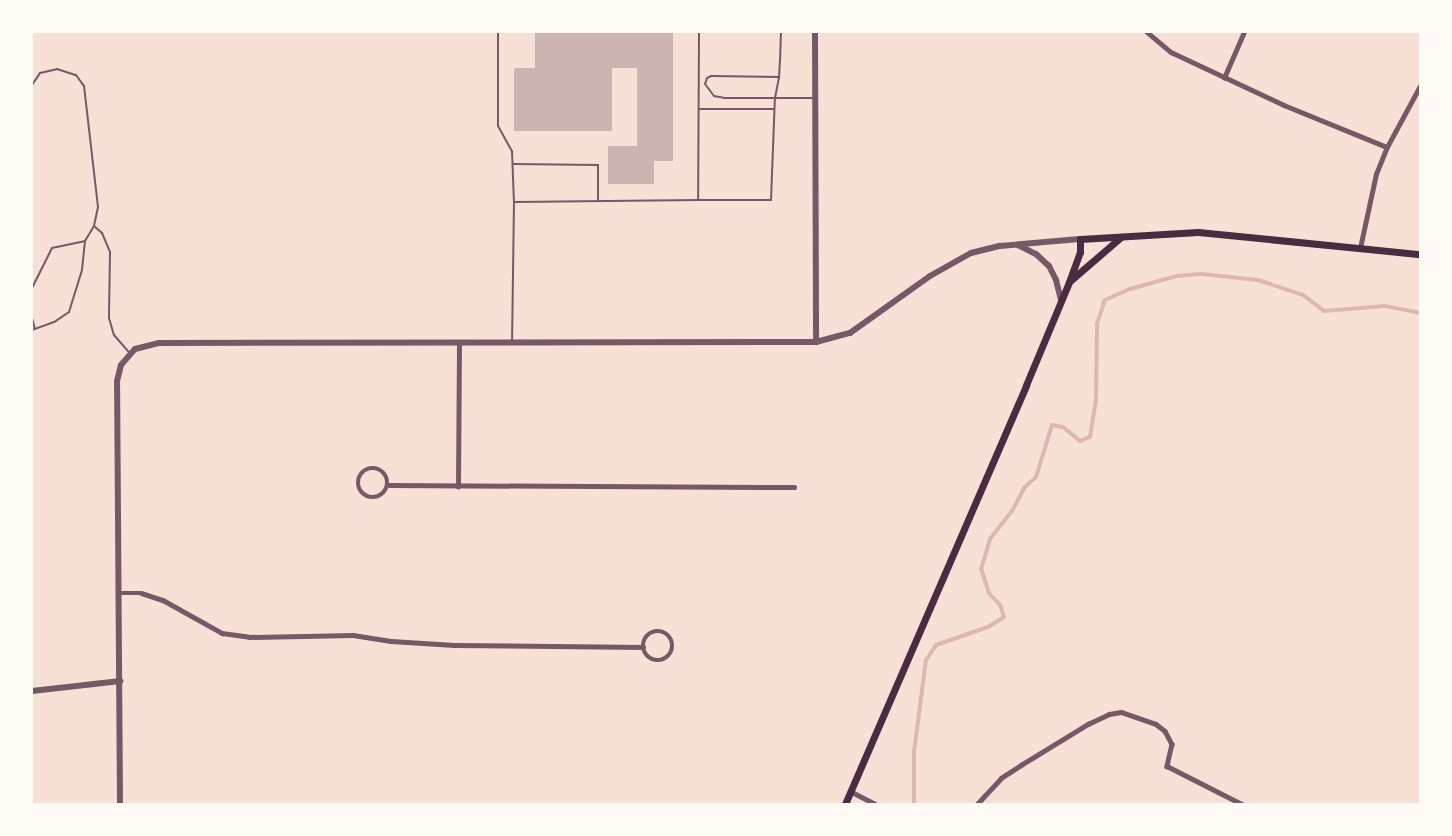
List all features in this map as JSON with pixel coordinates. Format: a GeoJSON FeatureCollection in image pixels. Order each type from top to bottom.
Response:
{"type":"FeatureCollection","features":[{"type":"Feature","properties":{"kind":"main road"},"geometry":{"type":"LineString","coordinates":[[844,804],[1069,282],[1080,252],[1080,239],[1220,233],[1420,255]]}},
{"type":"Feature","properties":{"kind":"main road"},"geometry":{"type":"LineString","coordinates":[[1069,282],[1105,248],[1123,236]]}},
{"type":"Feature","properties":{"kind":"street"},"geometry":{"type":"LineString","coordinates":[[815,32],[816,342]]}},
{"type":"Feature","properties":{"kind":"street"},"geometry":{"type":"LineString","coordinates":[[1147,32],[1171,52],[1224,78],[1386,147]]}},
{"type":"Feature","properties":{"kind":"street"},"geometry":{"type":"LineString","coordinates":[[1224,78],[1244,32]]}},
{"type":"Feature","properties":{"kind":"street"},"geometry":{"type":"LineString","coordinates":[[1360,248],[1367,209],[1386,147],[1420,86]]}},
{"type":"Feature","properties":{"kind":"street"},"geometry":{"type":"LineString","coordinates":[[120,804],[117,381],[121,364],[130,353],[142,346],[159,344],[816,342],[850,333],[952,261],[982,250],[1017,244],[1080,239]]}},
{"type":"Feature","properties":{"kind":"street"},"geometry":{"type":"LineString","coordinates":[[1017,244],[1036,254],[1049,266],[1056,280],[1061,300]]}},
{"type":"Feature","properties":{"kind":"street"},"geometry":{"type":"LineString","coordinates":[[458,488],[459,344]]}},
{"type":"Feature","properties":{"kind":"street"},"geometry":{"type":"LineString","coordinates":[[366,468],[376,468],[384,472],[389,485],[382,495],[372,498],[359,490],[357,480],[366,468]]}},
{"type":"Feature","properties":{"kind":"street"},"geometry":{"type":"LineString","coordinates":[[389,485],[458,488],[794,487]]}},
{"type":"Feature","properties":{"kind":"street"},"geometry":{"type":"LineString","coordinates":[[119,593],[141,593],[163,600],[222,633],[249,637],[352,635],[391,641],[454,645],[643,647]]}},
{"type":"Feature","properties":{"kind":"street"},"geometry":{"type":"LineString","coordinates":[[659,632],[668,636],[673,644],[668,657],[659,661],[647,656],[643,647],[646,638],[659,632]]}},
{"type":"Feature","properties":{"kind":"street"},"geometry":{"type":"LineString","coordinates":[[32,691],[120,681]]}},
{"type":"Feature","properties":{"kind":"street"},"geometry":{"type":"LineString","coordinates":[[977,804],[1001,778],[1020,765],[1088,724],[1121,712],[1155,724],[1165,731],[1172,744],[1167,766],[1242,804]]}},
{"type":"Feature","properties":{"kind":"street"},"geometry":{"type":"LineString","coordinates":[[850,791],[875,804]]}},
{"type":"Feature","properties":{"kind":"lane"},"geometry":{"type":"LineString","coordinates":[[498,32],[498,126],[512,151],[513,164],[512,344]]}},
{"type":"Feature","properties":{"kind":"lane"},"geometry":{"type":"LineString","coordinates":[[698,200],[699,32]]}},
{"type":"Feature","properties":{"kind":"lane"},"geometry":{"type":"LineString","coordinates":[[514,202],[771,200],[774,109],[779,76],[781,32]]}},
{"type":"Feature","properties":{"kind":"lane"},"geometry":{"type":"LineString","coordinates":[[32,85],[40,73],[57,69],[76,75],[84,86],[98,207],[94,226],[85,241],[82,270],[69,312],[54,322],[33,329],[32,318]]}},
{"type":"Feature","properties":{"kind":"lane"},"geometry":{"type":"LineString","coordinates":[[779,76],[711,76],[707,78],[708,91],[714,96],[725,98],[815,98]]}},
{"type":"Feature","properties":{"kind":"lane"},"geometry":{"type":"LineString","coordinates":[[699,109],[774,109]]}},
{"type":"Feature","properties":{"kind":"lane"},"geometry":{"type":"LineString","coordinates":[[513,164],[598,165],[598,202]]}},
{"type":"Feature","properties":{"kind":"lane"},"geometry":{"type":"LineString","coordinates":[[94,226],[102,233],[110,252],[109,318],[114,335],[130,353]]}},
{"type":"Feature","properties":{"kind":"lane"},"geometry":{"type":"LineString","coordinates":[[32,288],[52,248],[85,241]]}},
{"type":"Feature","properties":{"kind":"building"},"geometry":{"type":"Polygon","coordinates":[[[535,32],[673,32],[673,161],[654,161],[654,184],[608,184],[608,146],[637,146],[637,68],[612,68],[612,131],[514,131],[514,68],[535,68],[535,32]]]}},
{"type":"Feature","properties":{"kind":"waterway"},"geometry":{"type":"LineString","coordinates":[[914,804],[914,752],[926,660],[936,645],[988,627],[1004,617],[1000,605],[989,593],[981,569],[990,539],[1012,511],[1024,488],[1036,477],[1052,425],[1063,427],[1080,441],[1090,437],[1096,399],[1097,324],[1105,300],[1130,289],[1177,276],[1202,274],[1258,280],[1303,295],[1324,311],[1385,306],[1420,313]]}}]}
